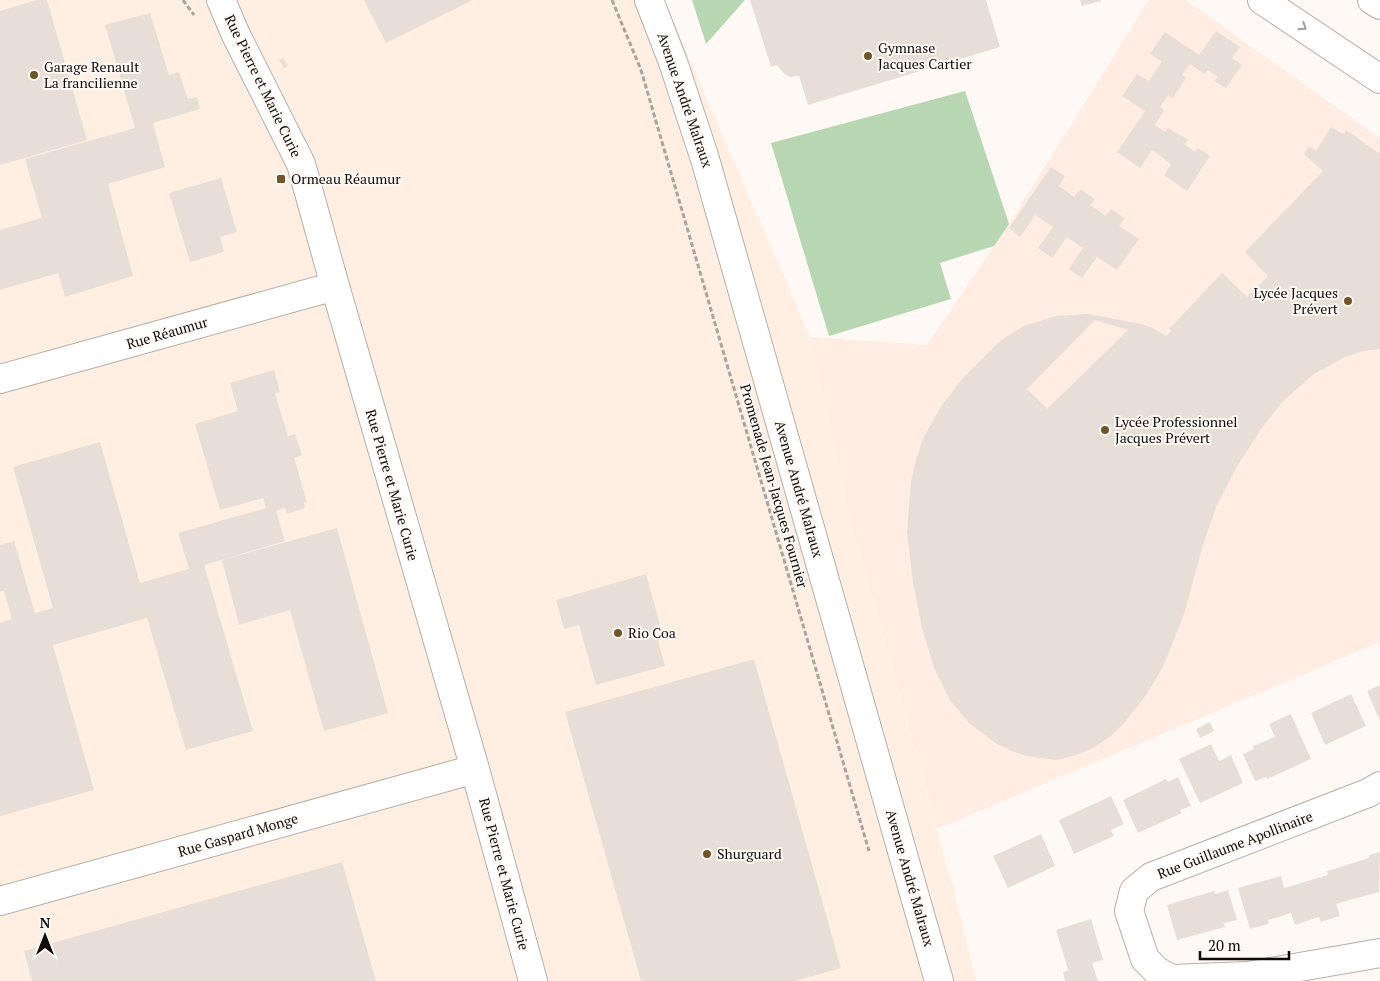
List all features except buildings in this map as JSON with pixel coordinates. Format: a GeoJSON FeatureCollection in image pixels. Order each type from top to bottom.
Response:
{"type":"FeatureCollection","features":[{"type":"Feature","properties":{"kind":"street","name":"Rue Pierre et Marie Curie"},"geometry":{"type":"LineString","coordinates":[[221,0],[236,35],[301,164],[334,286],[475,769],[533,981]]}},
{"type":"Feature","properties":{"kind":"street","name":"Avenue André Malraux"},"geometry":{"type":"LineString","coordinates":[[649,0],[673,62],[706,159],[939,981]]}},
{"type":"Feature","properties":{"kind":"street"},"geometry":{"type":"LineString","coordinates":[[1262,0],[1380,79]]}},
{"type":"Feature","properties":{"kind":"street"},"geometry":{"type":"LineString","coordinates":[[1372,0],[1380,5]]}},
{"type":"Feature","properties":{"kind":"street","name":"Rue Réaumur"},"geometry":{"type":"LineString","coordinates":[[0,379],[334,286]]}},
{"type":"Feature","properties":{"kind":"street","name":"Rue Gaspard Monge"},"geometry":{"type":"LineString","coordinates":[[0,901],[475,769]]}},
{"type":"Feature","properties":{"kind":"street","name":"Rue Guillaume Apollinaire"},"geometry":{"type":"LineString","coordinates":[[1380,786],[1368,793],[1151,878],[1134,891],[1129,911],[1145,959],[1157,971],[1171,979],[1248,976],[1380,953]]}},
{"type":"Feature","properties":{"kind":"path","name":"Promenade Jean-Jacques Fournier"},"geometry":{"type":"LineString","coordinates":[[612,0],[641,70],[871,856]]}},
{"type":"Feature","properties":{"kind":"shaded area"},"geometry":{"type":"Polygon","coordinates":[[[0,0],[664,0],[810,337],[849,515],[955,895],[976,981],[0,981],[0,0]]]}},
{"type":"Feature","properties":{"kind":"shaded area","name":"Lycée Professionnel Jacques Prévert"},"geometry":{"type":"Polygon","coordinates":[[[1149,0],[1185,0],[1380,138],[1380,642],[937,829],[849,515],[810,337],[927,345],[1009,224],[1149,0]]]}},
{"type":"Feature","properties":{"kind":"green space"},"geometry":{"type":"Polygon","coordinates":[[[692,0],[745,0],[706,44],[692,0]]]}},
{"type":"Feature","properties":{"kind":"green space"},"geometry":{"type":"Polygon","coordinates":[[[965,91],[1009,224],[994,246],[940,263],[951,299],[829,336],[771,143],[965,91]]]}},
{"type":"Feature","properties":{"kind":"place","name":"Gymnase Jacques Cartier"},"geometry":{"type":"Point","coordinates":[868,56]}},
{"type":"Feature","properties":{"kind":"place","name":"Garage Renault La francilienne"},"geometry":{"type":"Point","coordinates":[34,75]}},
{"type":"Feature","properties":{"kind":"place","name":"Ormeau Réaumur"},"geometry":{"type":"Point","coordinates":[281,179]}},
{"type":"Feature","properties":{"kind":"place","name":"Lycée Jacques Prévert"},"geometry":{"type":"Point","coordinates":[1348,301]}},
{"type":"Feature","properties":{"kind":"place","name":"Lycée Professionnel Jacques Prévert"},"geometry":{"type":"Point","coordinates":[1105,430]}},
{"type":"Feature","properties":{"kind":"place","name":"Rio Coa"},"geometry":{"type":"Point","coordinates":[618,633]}},
{"type":"Feature","properties":{"kind":"place","name":"Shurguard"},"geometry":{"type":"Point","coordinates":[707,854]}}]}
